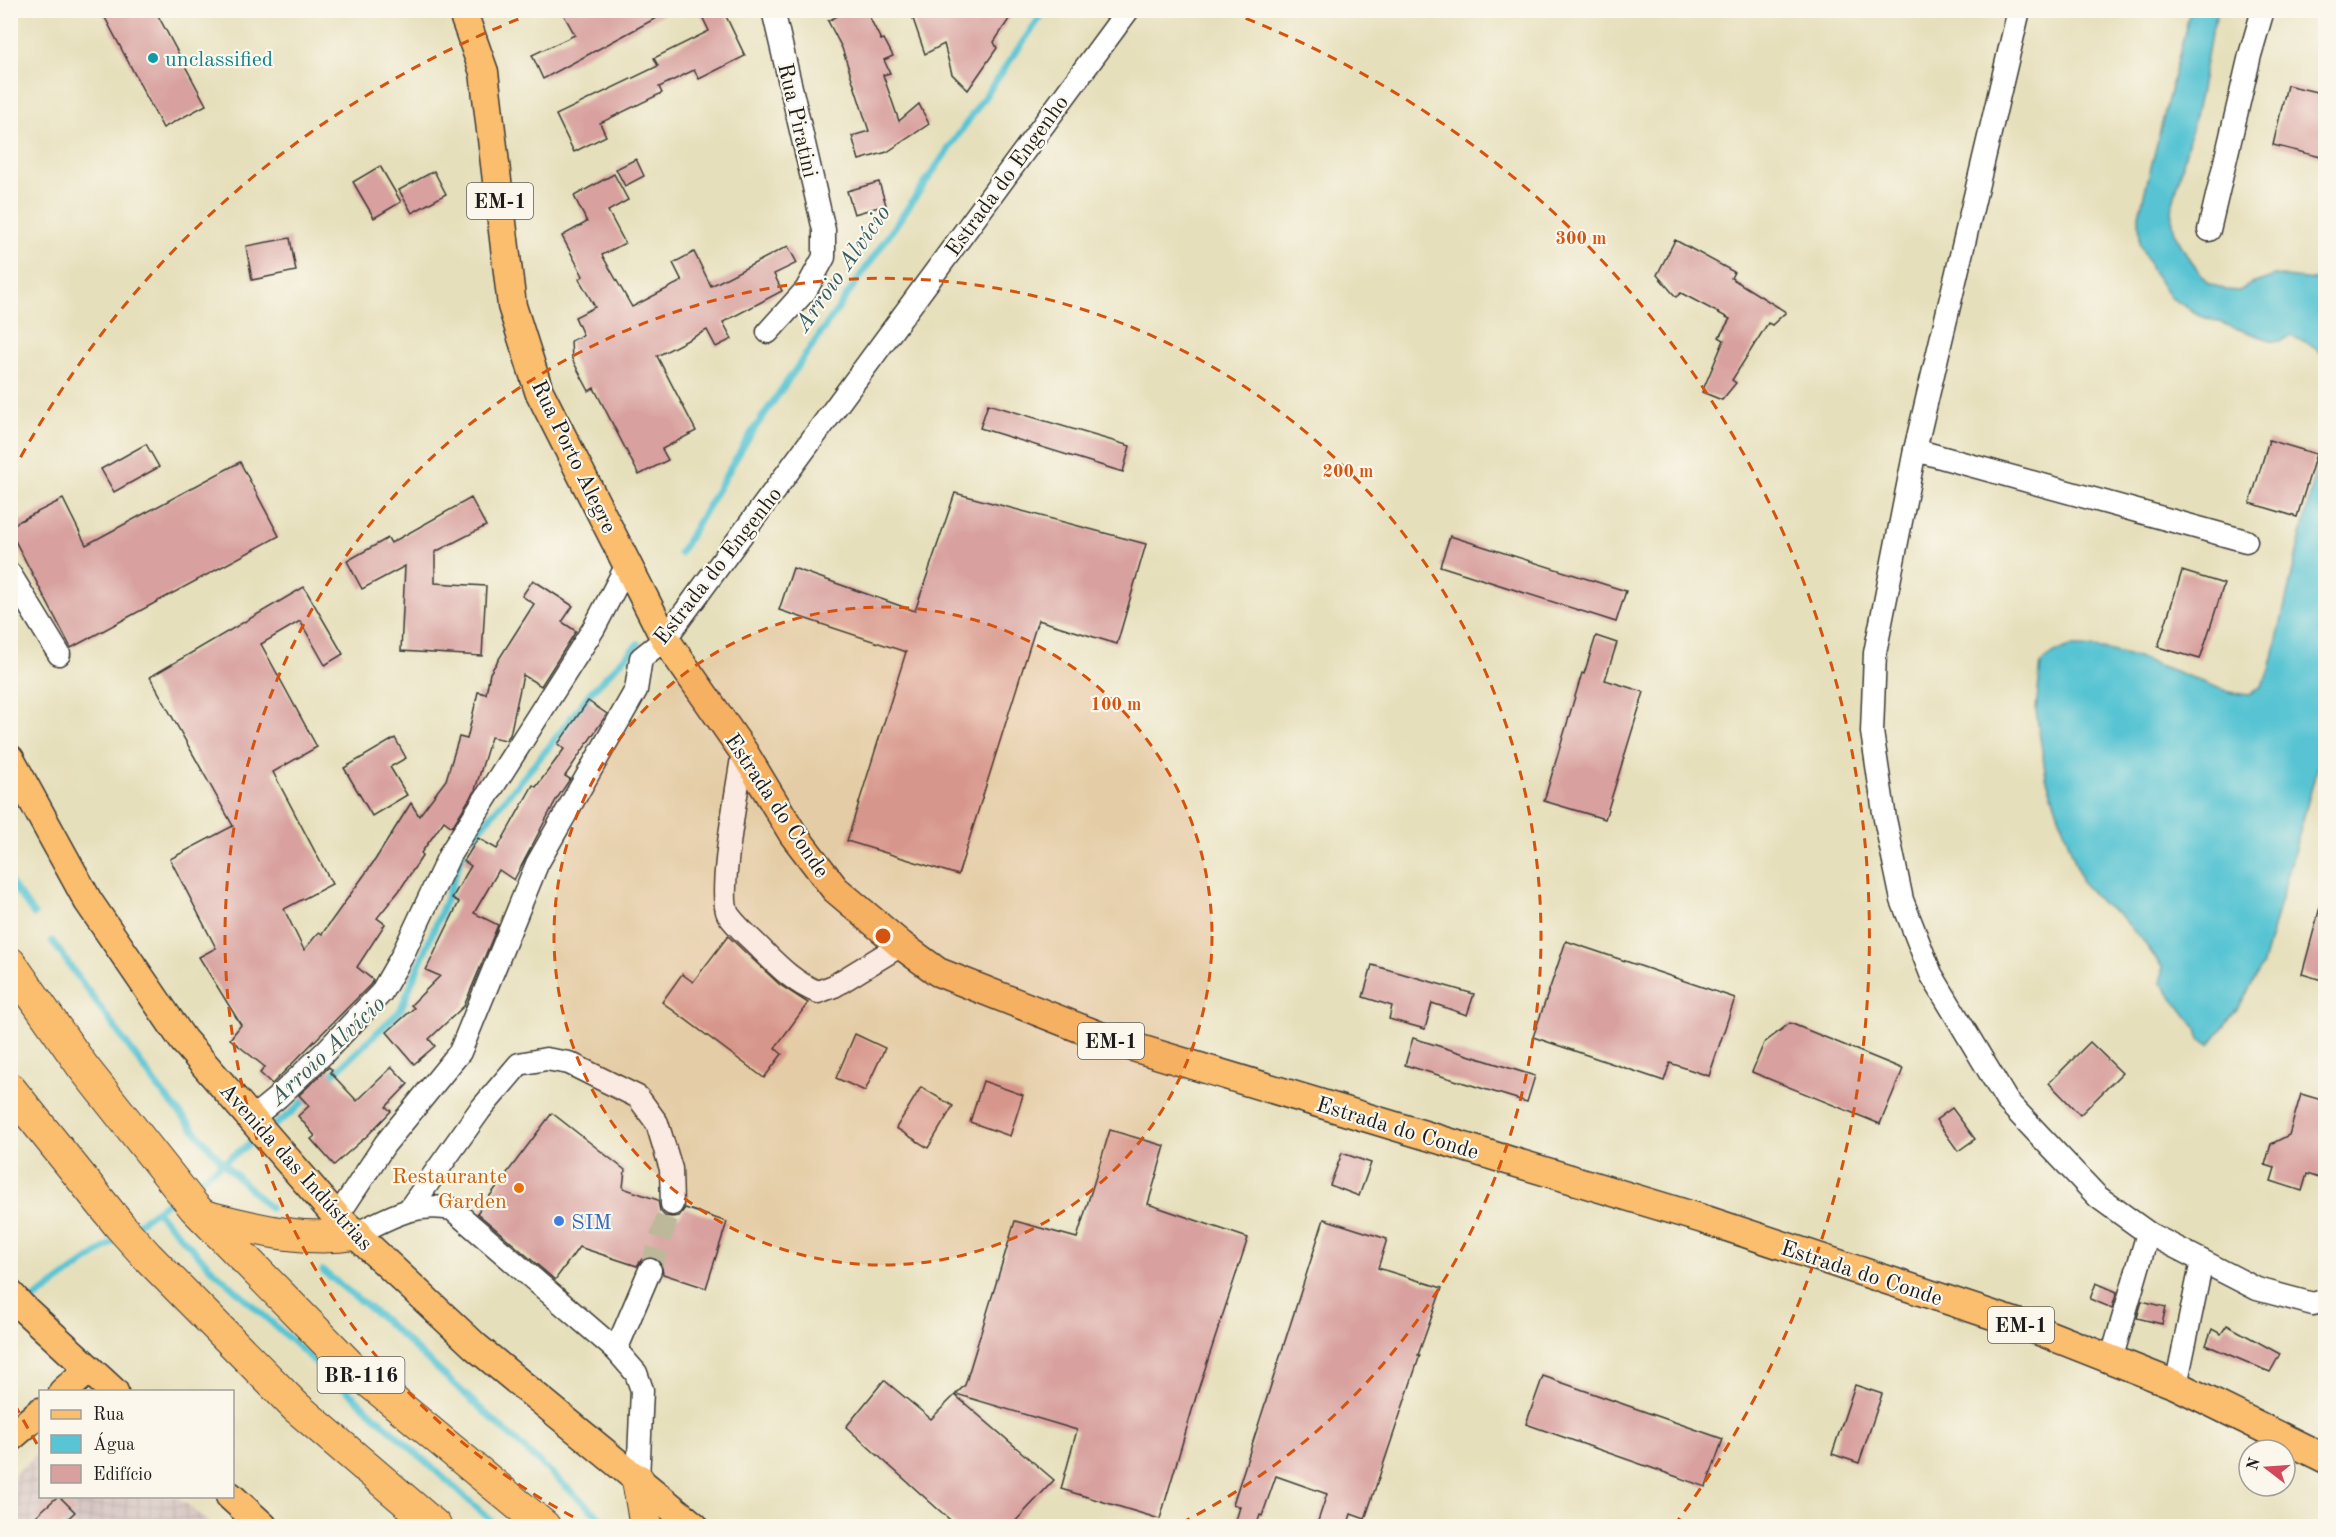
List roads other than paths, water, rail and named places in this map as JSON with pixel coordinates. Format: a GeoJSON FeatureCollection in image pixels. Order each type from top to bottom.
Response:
{"type":"FeatureCollection","features":[{"type":"Feature","properties":{"kind":"highway","name":"BR-116"},"geometry":{"type":"LineString","coordinates":[[10,963],[83,1067],[199,1211],[348,1364],[544,1527]]}},
{"type":"Feature","properties":{"kind":"highway","name":"BR-116"},"geometry":{"type":"LineString","coordinates":[[10,1089],[120,1226],[147,1256],[296,1407],[435,1527]]}},
{"type":"Feature","properties":{"kind":"highway"},"geometry":{"type":"LineString","coordinates":[[199,1211],[276,1234],[329,1238],[347,1225]]}},
{"type":"Feature","properties":{"kind":"highway"},"geometry":{"type":"LineString","coordinates":[[638,1480],[646,1527]]}},
{"type":"Feature","properties":{"kind":"main road","name":"Rua Porto Alegre"},"geometry":{"type":"LineString","coordinates":[[462,10],[484,72],[512,306],[539,391],[633,572]]}},
{"type":"Feature","properties":{"kind":"main road","name":"Estrada do Conde"},"geometry":{"type":"LineString","coordinates":[[633,572],[665,639],[743,751],[793,834],[835,889],[901,945],[938,972],[1110,1040],[1706,1220],[2029,1327],[2176,1385],[2325,1459]]}},
{"type":"Feature","properties":{"kind":"main road","name":"Avenida das Indústrias"},"geometry":{"type":"LineString","coordinates":[[10,759],[88,902],[183,1040],[274,1144],[347,1225],[476,1347],[694,1527]]}},
{"type":"Feature","properties":{"kind":"main road"},"geometry":{"type":"LineString","coordinates":[[22,1306],[112,1390]]}},
{"type":"Feature","properties":{"kind":"main road"},"geometry":{"type":"LineString","coordinates":[[65,1390],[89,1369]]}},
{"type":"Feature","properties":{"kind":"main road"},"geometry":{"type":"LineString","coordinates":[[10,1438],[39,1413]]}},
{"type":"Feature","properties":{"kind":"main road"},"geometry":{"type":"LineString","coordinates":[[231,1498],[263,1527]]}},
{"type":"Feature","properties":{"kind":"street","name":"Rua Piratini"},"geometry":{"type":"LineString","coordinates":[[768,332],[806,290],[824,257],[824,230],[773,10]]}},
{"type":"Feature","properties":{"kind":"street","name":"Estrada do Engenho"},"geometry":{"type":"LineString","coordinates":[[347,1225],[384,1144],[460,1052],[537,864],[636,690],[641,658],[665,639],[1128,10]]}},
{"type":"Feature","properties":{"kind":"street"},"geometry":{"type":"LineString","coordinates":[[2019,10],[1915,450],[1875,653],[1872,732],[1902,900],[1931,974],[2007,1101],[2098,1197],[2148,1233],[2257,1289],[2313,1304],[2325,1300]]}},
{"type":"Feature","properties":{"kind":"street"},"geometry":{"type":"LineString","coordinates":[[2209,230],[2250,55],[2263,10]]}},
{"type":"Feature","properties":{"kind":"street"},"geometry":{"type":"LineString","coordinates":[[1915,450],[2246,541]]}},
{"type":"Feature","properties":{"kind":"street"},"geometry":{"type":"LineString","coordinates":[[253,1120],[324,1053],[381,993],[401,958],[450,854],[594,628],[633,572]]}},
{"type":"Feature","properties":{"kind":"street"},"geometry":{"type":"LineString","coordinates":[[10,574],[59,654]]}},
{"type":"Feature","properties":{"kind":"street"},"geometry":{"type":"LineString","coordinates":[[743,751],[725,872],[724,900],[729,915],[777,965],[805,987],[818,992],[834,986],[901,945]]}},
{"type":"Feature","properties":{"kind":"street"},"geometry":{"type":"LineString","coordinates":[[410,1209],[480,1110],[519,1064],[546,1059],[569,1063],[638,1097],[657,1123],[671,1169],[672,1204]]}},
{"type":"Feature","properties":{"kind":"street"},"geometry":{"type":"LineString","coordinates":[[347,1225],[410,1209],[434,1206],[452,1209],[616,1350],[636,1373],[642,1390],[638,1480]]}},
{"type":"Feature","properties":{"kind":"street"},"geometry":{"type":"LineString","coordinates":[[2111,1360],[2148,1233]]}},
{"type":"Feature","properties":{"kind":"street"},"geometry":{"type":"LineString","coordinates":[[2176,1385],[2202,1261]]}},
{"type":"Feature","properties":{"kind":"street"},"geometry":{"type":"LineString","coordinates":[[616,1350],[650,1270]]}},
{"type":"Feature","properties":{"kind":"water"},"geometry":{"type":"Polygon","coordinates":[[[2190,11],[2218,11],[2171,211],[2175,234],[2190,260],[2208,283],[2226,290],[2239,291],[2275,276],[2325,281],[2325,356],[2306,342],[2290,336],[2282,341],[2273,341],[2201,316],[2171,298],[2152,271],[2140,244],[2139,215],[2190,11]]]}},
{"type":"Feature","properties":{"kind":"water"},"geometry":{"type":"Polygon","coordinates":[[[2325,431],[2325,740],[2263,964],[2240,1005],[2210,1044],[2200,1040],[2197,1029],[2161,983],[2162,967],[2143,941],[2119,914],[2102,904],[2082,882],[2046,777],[2036,710],[2041,663],[2064,649],[2092,648],[2132,656],[2229,692],[2249,695],[2261,686],[2270,670],[2325,431]]]}},
{"type":"Feature","properties":{"kind":"waterway","name":"Arroio Alvício"},"geometry":{"type":"LineString","coordinates":[[680,553],[750,435],[1045,10]]}},
{"type":"Feature","properties":{"kind":"waterway","name":"Arroio Alvício"},"geometry":{"type":"LineString","coordinates":[[474,836],[549,747],[590,693],[638,644]]}},
{"type":"Feature","properties":{"kind":"waterway","name":"Arroio Alvício"},"geometry":{"type":"LineString","coordinates":[[327,1080],[400,1011],[446,900],[463,852]]}},
{"type":"Feature","properties":{"kind":"waterway"},"geometry":{"type":"LineString","coordinates":[[10,882],[34,914]]}},
{"type":"Feature","properties":{"kind":"waterway"},"geometry":{"type":"LineString","coordinates":[[52,941],[160,1090],[223,1163],[270,1208]]}},
{"type":"Feature","properties":{"kind":"waterway","name":"Arroio Alvício"},"geometry":{"type":"LineString","coordinates":[[268,1130],[310,1095]]}},
{"type":"Feature","properties":{"kind":"waterway","name":"Arroio Alvício"},"geometry":{"type":"LineString","coordinates":[[188,1188],[259,1137]]}},
{"type":"Feature","properties":{"kind":"waterway","name":"Arroio Alvício"},"geometry":{"type":"LineString","coordinates":[[132,1228],[176,1196]]}},
{"type":"Feature","properties":{"kind":"waterway"},"geometry":{"type":"LineString","coordinates":[[156,1211],[210,1267],[497,1526]]}},
{"type":"Feature","properties":{"kind":"waterway","name":"Arroio Alvício"},"geometry":{"type":"LineString","coordinates":[[27,1304],[120,1237]]}},
{"type":"Feature","properties":{"kind":"waterway"},"geometry":{"type":"LineString","coordinates":[[323,1271],[383,1319],[609,1526]]}},
{"type":"Feature","properties":{"kind":"tunnel"},"geometry":{"type":"LineString","coordinates":[[650,1270],[672,1204]]}},
{"type":"Feature","properties":{"kind":"place","name":"unclassified"},"geometry":{"type":"Point","coordinates":[153,58]}},
{"type":"Feature","properties":{"kind":"place","name":"Restaurante Garden"},"geometry":{"type":"Point","coordinates":[519,1188]}},
{"type":"Feature","properties":{"kind":"place","name":"SIM"},"geometry":{"type":"Point","coordinates":[559,1221]}}]}
